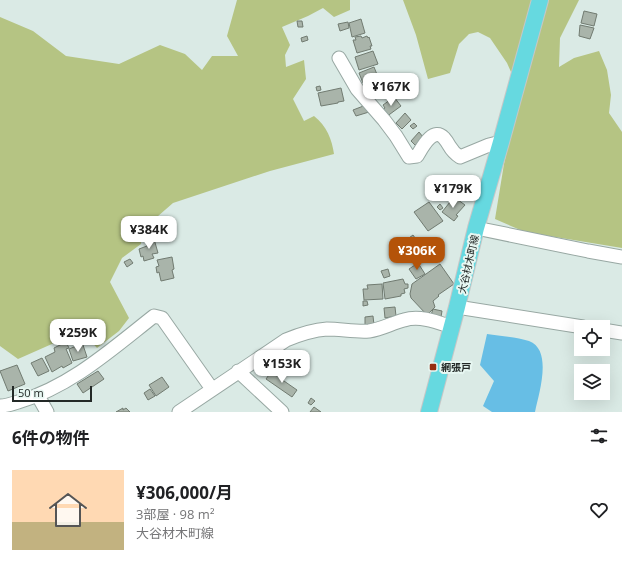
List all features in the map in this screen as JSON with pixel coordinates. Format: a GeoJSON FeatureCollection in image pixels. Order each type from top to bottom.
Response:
{"type":"FeatureCollection","features":[{"type":"Feature","properties":{"kind":"main road","name":"大谷材木町線"},"geometry":{"type":"LineString","coordinates":[[429,412],[457,308],[476,228],[540,0]]}},
{"type":"Feature","properties":{"kind":"street"},"geometry":{"type":"LineString","coordinates":[[339,58],[357,89],[384,120],[409,157],[417,156],[426,142],[433,135],[438,135],[444,138],[453,152],[460,157],[489,145],[501,142]]}},
{"type":"Feature","properties":{"kind":"street"},"geometry":{"type":"LineString","coordinates":[[476,228],[622,257]]}},
{"type":"Feature","properties":{"kind":"street"},"geometry":{"type":"LineString","coordinates":[[457,308],[574,326]]}},
{"type":"Feature","properties":{"kind":"street"},"geometry":{"type":"LineString","coordinates":[[0,406],[38,396],[58,385],[97,360],[154,316],[162,318],[212,389]]}},
{"type":"Feature","properties":{"kind":"street"},"geometry":{"type":"LineString","coordinates":[[179,412],[286,340],[317,330],[376,330],[405,319],[414,318],[452,327]]}},
{"type":"Feature","properties":{"kind":"street"},"geometry":{"type":"LineString","coordinates":[[610,331],[622,333]]}},
{"type":"Feature","properties":{"kind":"street"},"geometry":{"type":"LineString","coordinates":[[238,371],[282,412]]}},
{"type":"Feature","properties":{"kind":"street"},"geometry":{"type":"LineString","coordinates":[[38,396],[46,412]]}},
{"type":"Feature","properties":{"kind":"green space"},"geometry":{"type":"Polygon","coordinates":[[[237,0],[350,0],[350,10],[334,17],[323,8],[282,27],[290,45],[285,55],[286,67],[304,60],[306,79],[293,99],[304,121],[314,116],[326,129],[334,154],[270,171],[173,203],[142,230],[141,244],[122,258],[110,282],[129,318],[119,331],[97,348],[89,339],[70,336],[18,359],[0,346],[0,17],[33,31],[66,56],[119,64],[160,45],[185,54],[202,70],[212,56],[238,56],[227,36],[237,0]]]}},
{"type":"Feature","properties":{"kind":"green space"},"geometry":{"type":"Polygon","coordinates":[[[403,0],[579,0],[560,38],[559,67],[574,58],[599,51],[607,70],[611,95],[609,113],[622,132],[622,248],[525,232],[495,219],[504,164],[520,92],[507,63],[490,38],[478,32],[469,34],[459,44],[450,73],[428,79],[416,35],[403,0]]]}},
{"type":"Feature","properties":{"kind":"water"},"geometry":{"type":"Polygon","coordinates":[[[487,334],[529,341],[536,346],[541,353],[541,384],[535,412],[492,412],[483,406],[494,381],[480,365],[487,334]]]}},
{"type":"Feature","properties":{"kind":"building"},"geometry":{"type":"Polygon","coordinates":[[[584,11],[597,14],[594,26],[581,23],[584,11]]]}},
{"type":"Feature","properties":{"kind":"building"},"geometry":{"type":"Polygon","coordinates":[[[361,19],[365,33],[352,37],[349,23],[361,19]]]}},
{"type":"Feature","properties":{"kind":"building"},"geometry":{"type":"Polygon","coordinates":[[[297,21],[302,21],[303,27],[298,27],[297,21]]]}},
{"type":"Feature","properties":{"kind":"building"},"geometry":{"type":"Polygon","coordinates":[[[348,22],[349,28],[340,31],[338,24],[348,22]]]}},
{"type":"Feature","properties":{"kind":"building"},"geometry":{"type":"Polygon","coordinates":[[[580,25],[594,28],[590,39],[579,36],[580,25]]]}},
{"type":"Feature","properties":{"kind":"building"},"geometry":{"type":"Polygon","coordinates":[[[307,36],[308,40],[302,42],[301,38],[307,36]]]}},
{"type":"Feature","properties":{"kind":"building"},"geometry":{"type":"Polygon","coordinates":[[[361,36],[362,38],[367,36],[368,38],[369,37],[372,46],[370,46],[371,49],[357,53],[353,40],[356,40],[355,37],[361,36]]]}},
{"type":"Feature","properties":{"kind":"building"},"geometry":{"type":"Polygon","coordinates":[[[373,51],[378,64],[359,70],[355,57],[373,51]]]}},
{"type":"Feature","properties":{"kind":"building"},"geometry":{"type":"Polygon","coordinates":[[[374,67],[378,77],[363,83],[359,73],[374,67]]]}},
{"type":"Feature","properties":{"kind":"building"},"geometry":{"type":"Polygon","coordinates":[[[320,86],[321,90],[317,91],[316,87],[320,86]]]}},
{"type":"Feature","properties":{"kind":"building"},"geometry":{"type":"Polygon","coordinates":[[[341,88],[344,101],[321,106],[318,93],[341,88]]]}},
{"type":"Feature","properties":{"kind":"building"},"geometry":{"type":"Polygon","coordinates":[[[394,97],[401,106],[386,117],[382,110],[385,108],[383,105],[394,97]]]}},
{"type":"Feature","properties":{"kind":"building"},"geometry":{"type":"Polygon","coordinates":[[[366,105],[369,112],[356,116],[353,110],[366,105]]]}},
{"type":"Feature","properties":{"kind":"building"},"geometry":{"type":"Polygon","coordinates":[[[405,113],[411,120],[402,129],[396,123],[405,113]]]}},
{"type":"Feature","properties":{"kind":"building"},"geometry":{"type":"Polygon","coordinates":[[[414,123],[417,126],[413,129],[410,126],[414,123]]]}},
{"type":"Feature","properties":{"kind":"building"},"geometry":{"type":"Polygon","coordinates":[[[419,132],[423,137],[415,145],[411,141],[419,132]]]}},
{"type":"Feature","properties":{"kind":"building"},"geometry":{"type":"Polygon","coordinates":[[[454,197],[465,205],[456,215],[458,216],[454,221],[442,212],[454,197]]]}},
{"type":"Feature","properties":{"kind":"building"},"geometry":{"type":"Polygon","coordinates":[[[429,202],[443,221],[428,231],[414,212],[429,202]]]}},
{"type":"Feature","properties":{"kind":"building"},"geometry":{"type":"Polygon","coordinates":[[[440,204],[443,208],[440,210],[437,207],[440,204]]]}},
{"type":"Feature","properties":{"kind":"building"},"geometry":{"type":"Polygon","coordinates":[[[158,229],[160,235],[151,238],[149,232],[158,229]]]}},
{"type":"Feature","properties":{"kind":"building"},"geometry":{"type":"Polygon","coordinates":[[[413,235],[420,245],[407,257],[398,246],[413,235]]]}},
{"type":"Feature","properties":{"kind":"building"},"geometry":{"type":"Polygon","coordinates":[[[154,239],[158,253],[152,254],[154,258],[144,261],[143,256],[141,257],[139,249],[147,246],[146,241],[154,239]]]}},
{"type":"Feature","properties":{"kind":"building"},"geometry":{"type":"Polygon","coordinates":[[[172,257],[174,269],[172,270],[174,278],[161,281],[159,272],[157,273],[156,267],[159,266],[157,260],[172,257]]]}},
{"type":"Feature","properties":{"kind":"building"},"geometry":{"type":"Polygon","coordinates":[[[130,259],[133,263],[127,267],[124,262],[130,259]]]}},
{"type":"Feature","properties":{"kind":"building"},"geometry":{"type":"Polygon","coordinates":[[[418,263],[425,274],[416,279],[409,269],[418,263]]]}},
{"type":"Feature","properties":{"kind":"building"},"geometry":{"type":"Polygon","coordinates":[[[440,264],[454,284],[438,295],[439,296],[433,301],[435,307],[427,315],[411,298],[410,294],[412,284],[440,264]]]}},
{"type":"Feature","properties":{"kind":"building"},"geometry":{"type":"Polygon","coordinates":[[[388,269],[390,276],[384,278],[381,271],[388,269]]]}},
{"type":"Feature","properties":{"kind":"building"},"geometry":{"type":"Polygon","coordinates":[[[403,279],[405,284],[408,284],[408,288],[404,289],[405,293],[401,294],[401,296],[385,299],[383,283],[403,279]]]}},
{"type":"Feature","properties":{"kind":"building"},"geometry":{"type":"Polygon","coordinates":[[[382,284],[383,299],[364,300],[363,289],[368,289],[367,285],[382,284]]]}},
{"type":"Feature","properties":{"kind":"building"},"geometry":{"type":"Polygon","coordinates":[[[363,301],[367,301],[368,305],[363,306],[363,301]]]}},
{"type":"Feature","properties":{"kind":"building"},"geometry":{"type":"Polygon","coordinates":[[[395,307],[396,316],[385,318],[384,308],[395,307]]]}},
{"type":"Feature","properties":{"kind":"building"},"geometry":{"type":"Polygon","coordinates":[[[433,309],[442,311],[441,317],[431,315],[433,309]]]}},
{"type":"Feature","properties":{"kind":"building"},"geometry":{"type":"Polygon","coordinates":[[[373,316],[374,325],[365,325],[365,317],[373,316]]]}},
{"type":"Feature","properties":{"kind":"building"},"geometry":{"type":"Polygon","coordinates":[[[66,342],[69,348],[66,349],[72,363],[63,368],[62,366],[52,372],[45,357],[55,352],[54,348],[66,342]]]}},
{"type":"Feature","properties":{"kind":"building"},"geometry":{"type":"Polygon","coordinates":[[[83,345],[87,357],[73,361],[69,349],[83,345]]]}},
{"type":"Feature","properties":{"kind":"building"},"geometry":{"type":"Polygon","coordinates":[[[42,358],[49,371],[38,376],[31,363],[42,358]]]}},
{"type":"Feature","properties":{"kind":"building"},"geometry":{"type":"Polygon","coordinates":[[[17,365],[25,384],[8,391],[0,371],[17,365]]]}},
{"type":"Feature","properties":{"kind":"building"},"geometry":{"type":"Polygon","coordinates":[[[98,371],[104,379],[83,393],[77,384],[98,371]]]}},
{"type":"Feature","properties":{"kind":"building"},"geometry":{"type":"Polygon","coordinates":[[[271,372],[297,390],[292,397],[266,379],[271,372]]]}},
{"type":"Feature","properties":{"kind":"building"},"geometry":{"type":"Polygon","coordinates":[[[162,377],[169,387],[156,396],[149,385],[162,377]]]}},
{"type":"Feature","properties":{"kind":"building"},"geometry":{"type":"Polygon","coordinates":[[[150,389],[155,396],[148,400],[144,393],[150,389]]]}},
{"type":"Feature","properties":{"kind":"building"},"geometry":{"type":"Polygon","coordinates":[[[311,398],[315,401],[311,405],[308,403],[311,398]]]}},
{"type":"Feature","properties":{"kind":"building"},"geometry":{"type":"Polygon","coordinates":[[[314,407],[321,412],[310,412],[314,407]]]}},
{"type":"Feature","properties":{"kind":"building"},"geometry":{"type":"Polygon","coordinates":[[[123,408],[123,410],[126,408],[130,412],[116,412],[123,408]]]}},
{"type":"Feature","properties":{"kind":"place","name":"網張戸"},"geometry":{"type":"Point","coordinates":[433,367]}}]}
